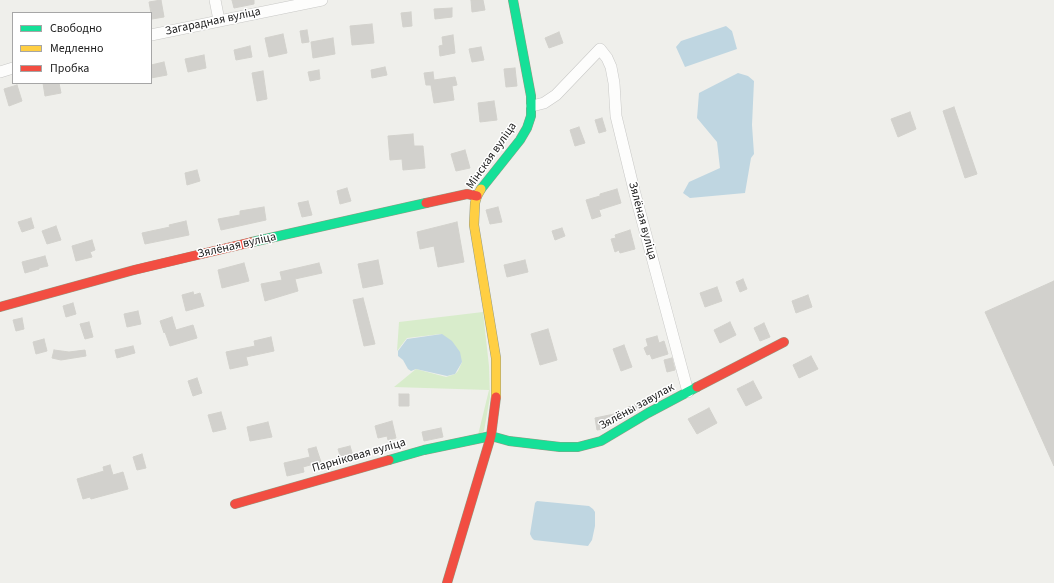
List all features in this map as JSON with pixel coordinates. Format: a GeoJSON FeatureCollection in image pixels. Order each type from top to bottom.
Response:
{"type":"FeatureCollection","features":[{"type":"Feature","properties":{"kind":"street"},"geometry":{"type":"LineString","coordinates":[[215,0],[219,20]]}},
{"type":"Feature","properties":{"kind":"street","name":"Загарадная вуліца"},"geometry":{"type":"LineString","coordinates":[[152,35],[322,0]]}},
{"type":"Feature","properties":{"kind":"street","name":"Мінская вуліца"},"geometry":{"type":"LineString","coordinates":[[447,583],[491,436],[497,379],[496,358],[474,225],[474,213],[477,196],[486,182],[520,140],[527,128],[532,106],[513,0]]}},
{"type":"Feature","properties":{"kind":"street","name":"Зялёная вуліца"},"geometry":{"type":"LineString","coordinates":[[532,106],[544,102],[556,95],[600,49],[607,58],[611,67],[614,83],[616,116],[634,190],[688,392]]}},
{"type":"Feature","properties":{"kind":"street"},"geometry":{"type":"LineString","coordinates":[[0,72],[12,68]]}},
{"type":"Feature","properties":{"kind":"street","name":"Зялёная вуліца"},"geometry":{"type":"LineString","coordinates":[[0,307],[134,270],[197,255],[460,195],[467,194],[477,196]]}},
{"type":"Feature","properties":{"kind":"street","name":"Зялёны завулак"},"geometry":{"type":"LineString","coordinates":[[491,436],[560,447],[578,447],[601,441],[648,413],[784,342]]}},
{"type":"Feature","properties":{"kind":"street","name":"Парніковая вуліца"},"geometry":{"type":"LineString","coordinates":[[235,504],[424,450],[491,436]]}},
{"type":"Feature","properties":{"kind":"green space"},"geometry":{"type":"Polygon","coordinates":[[[483,312],[489,366],[490,397],[484,431],[478,435],[489,390],[394,387],[416,369],[446,377],[455,374],[462,362],[441,334],[407,338],[397,351],[399,322],[483,312]]]}},
{"type":"Feature","properties":{"kind":"water"},"geometry":{"type":"Polygon","coordinates":[[[726,26],[732,31],[737,49],[685,67],[676,47],[681,41],[726,26]]]}},
{"type":"Feature","properties":{"kind":"water"},"geometry":{"type":"Polygon","coordinates":[[[738,73],[748,76],[754,81],[752,125],[754,154],[751,158],[745,193],[690,198],[683,193],[689,182],[720,168],[717,142],[697,118],[699,93],[738,73]]]}},
{"type":"Feature","properties":{"kind":"water"},"geometry":{"type":"Polygon","coordinates":[[[442,334],[452,341],[460,352],[462,362],[455,374],[447,376],[416,369],[411,371],[398,356],[398,351],[407,339],[442,334]]]}},
{"type":"Feature","properties":{"kind":"water"},"geometry":{"type":"Polygon","coordinates":[[[537,501],[589,506],[593,509],[595,512],[595,526],[592,540],[588,546],[534,540],[530,534],[535,503],[537,501]]]}},
{"type":"Feature","properties":{"kind":"building"},"geometry":{"type":"Polygon","coordinates":[[[161,0],[164,17],[152,19],[152,12],[149,2],[161,0]]]}},
{"type":"Feature","properties":{"kind":"building"},"geometry":{"type":"Polygon","coordinates":[[[232,0],[254,0],[254,4],[234,8],[232,0]]]}},
{"type":"Feature","properties":{"kind":"building"},"geometry":{"type":"Polygon","coordinates":[[[471,0],[483,0],[485,10],[472,12],[471,0]]]}},
{"type":"Feature","properties":{"kind":"building"},"geometry":{"type":"Polygon","coordinates":[[[452,8],[452,17],[435,19],[434,9],[452,8]]]}},
{"type":"Feature","properties":{"kind":"building"},"geometry":{"type":"Polygon","coordinates":[[[411,12],[412,26],[403,27],[401,13],[411,12]]]}},
{"type":"Feature","properties":{"kind":"building"},"geometry":{"type":"Polygon","coordinates":[[[372,24],[374,43],[352,45],[350,26],[372,24]]]}},
{"type":"Feature","properties":{"kind":"building"},"geometry":{"type":"Polygon","coordinates":[[[307,30],[309,42],[302,43],[300,31],[307,30]]]}},
{"type":"Feature","properties":{"kind":"building"},"geometry":{"type":"Polygon","coordinates":[[[559,32],[563,43],[549,48],[545,38],[559,32]]]}},
{"type":"Feature","properties":{"kind":"building"},"geometry":{"type":"Polygon","coordinates":[[[283,34],[287,53],[269,57],[265,38],[283,34]]]}},
{"type":"Feature","properties":{"kind":"building"},"geometry":{"type":"Polygon","coordinates":[[[453,35],[455,53],[440,56],[439,46],[443,45],[442,37],[453,35]]]}},
{"type":"Feature","properties":{"kind":"building"},"geometry":{"type":"Polygon","coordinates":[[[333,38],[335,54],[313,58],[311,42],[333,38]]]}},
{"type":"Feature","properties":{"kind":"building"},"geometry":{"type":"Polygon","coordinates":[[[250,46],[252,57],[236,60],[234,50],[250,46]]]}},
{"type":"Feature","properties":{"kind":"building"},"geometry":{"type":"Polygon","coordinates":[[[481,47],[484,60],[472,62],[469,49],[481,47]]]}},
{"type":"Feature","properties":{"kind":"building"},"geometry":{"type":"Polygon","coordinates":[[[204,55],[206,68],[188,72],[185,59],[204,55]]]}},
{"type":"Feature","properties":{"kind":"building"},"geometry":{"type":"Polygon","coordinates":[[[164,62],[167,75],[152,78],[152,65],[164,62]]]}},
{"type":"Feature","properties":{"kind":"building"},"geometry":{"type":"Polygon","coordinates":[[[385,67],[387,75],[372,78],[371,70],[385,67]]]}},
{"type":"Feature","properties":{"kind":"building"},"geometry":{"type":"Polygon","coordinates":[[[515,68],[517,86],[506,87],[504,69],[515,68]]]}},
{"type":"Feature","properties":{"kind":"building"},"geometry":{"type":"Polygon","coordinates":[[[319,70],[320,79],[310,81],[308,72],[319,70]]]}},
{"type":"Feature","properties":{"kind":"building"},"geometry":{"type":"Polygon","coordinates":[[[263,71],[267,99],[257,101],[252,73],[263,71]]]}},
{"type":"Feature","properties":{"kind":"building"},"geometry":{"type":"Polygon","coordinates":[[[433,72],[434,80],[455,77],[457,85],[452,86],[454,100],[434,103],[431,85],[426,85],[424,73],[433,72]]]}},
{"type":"Feature","properties":{"kind":"building"},"geometry":{"type":"Polygon","coordinates":[[[43,84],[59,84],[61,93],[45,96],[43,84]]]}},
{"type":"Feature","properties":{"kind":"building"},"geometry":{"type":"Polygon","coordinates":[[[17,85],[22,101],[9,106],[4,89],[17,85]]]}},
{"type":"Feature","properties":{"kind":"building"},"geometry":{"type":"Polygon","coordinates":[[[494,101],[497,120],[480,122],[478,103],[494,101]]]}},
{"type":"Feature","properties":{"kind":"building"},"geometry":{"type":"Polygon","coordinates":[[[954,107],[977,174],[965,178],[943,111],[954,107]]]}},
{"type":"Feature","properties":{"kind":"building"},"geometry":{"type":"Polygon","coordinates":[[[910,112],[916,129],[898,137],[891,119],[910,112]]]}},
{"type":"Feature","properties":{"kind":"building"},"geometry":{"type":"Polygon","coordinates":[[[602,118],[606,131],[599,133],[595,120],[602,118]]]}},
{"type":"Feature","properties":{"kind":"building"},"geometry":{"type":"Polygon","coordinates":[[[579,127],[585,143],[575,146],[570,130],[579,127]]]}},
{"type":"Feature","properties":{"kind":"building"},"geometry":{"type":"Polygon","coordinates":[[[413,134],[414,146],[423,146],[425,168],[403,170],[402,159],[390,160],[388,136],[413,134]]]}},
{"type":"Feature","properties":{"kind":"building"},"geometry":{"type":"Polygon","coordinates":[[[465,150],[470,168],[456,171],[451,154],[465,150]]]}},
{"type":"Feature","properties":{"kind":"building"},"geometry":{"type":"Polygon","coordinates":[[[197,170],[200,181],[187,185],[185,173],[197,170]]]}},
{"type":"Feature","properties":{"kind":"building"},"geometry":{"type":"Polygon","coordinates":[[[347,188],[351,201],[340,204],[337,191],[347,188]]]}},
{"type":"Feature","properties":{"kind":"building"},"geometry":{"type":"Polygon","coordinates":[[[617,189],[621,203],[599,210],[601,216],[592,219],[586,200],[617,189]]]}},
{"type":"Feature","properties":{"kind":"building"},"geometry":{"type":"Polygon","coordinates":[[[308,201],[312,215],[302,217],[298,203],[308,201]]]}},
{"type":"Feature","properties":{"kind":"building"},"geometry":{"type":"Polygon","coordinates":[[[264,207],[266,220],[221,230],[218,219],[240,215],[240,211],[264,207]]]}},
{"type":"Feature","properties":{"kind":"building"},"geometry":{"type":"Polygon","coordinates":[[[498,207],[502,222],[490,224],[486,210],[498,207]]]}},
{"type":"Feature","properties":{"kind":"building"},"geometry":{"type":"Polygon","coordinates":[[[31,218],[34,228],[22,232],[18,222],[31,218]]]}},
{"type":"Feature","properties":{"kind":"building"},"geometry":{"type":"Polygon","coordinates":[[[186,221],[189,235],[145,244],[142,233],[170,227],[169,225],[186,221]]]}},
{"type":"Feature","properties":{"kind":"building"},"geometry":{"type":"Polygon","coordinates":[[[457,222],[464,262],[438,267],[434,246],[420,249],[417,232],[457,222]]]}},
{"type":"Feature","properties":{"kind":"building"},"geometry":{"type":"Polygon","coordinates":[[[56,226],[61,240],[47,244],[42,231],[56,226]]]}},
{"type":"Feature","properties":{"kind":"building"},"geometry":{"type":"Polygon","coordinates":[[[562,228],[565,236],[555,240],[552,231],[562,228]]]}},
{"type":"Feature","properties":{"kind":"building"},"geometry":{"type":"Polygon","coordinates":[[[630,230],[635,249],[620,253],[619,250],[615,252],[611,239],[616,238],[615,235],[630,230]]]}},
{"type":"Feature","properties":{"kind":"building"},"geometry":{"type":"Polygon","coordinates":[[[92,240],[95,250],[90,252],[92,257],[76,261],[72,246],[92,240]]]}},
{"type":"Feature","properties":{"kind":"building"},"geometry":{"type":"Polygon","coordinates":[[[45,256],[48,266],[25,273],[22,262],[45,256]]]}},
{"type":"Feature","properties":{"kind":"building"},"geometry":{"type":"Polygon","coordinates":[[[378,260],[383,284],[363,288],[358,264],[378,260]]]}},
{"type":"Feature","properties":{"kind":"building"},"geometry":{"type":"Polygon","coordinates":[[[525,260],[528,272],[507,277],[504,265],[525,260]]]}},
{"type":"Feature","properties":{"kind":"building"},"geometry":{"type":"Polygon","coordinates":[[[244,263],[249,281],[222,288],[218,270],[244,263]]]}},
{"type":"Feature","properties":{"kind":"building"},"geometry":{"type":"Polygon","coordinates":[[[319,263],[322,273],[295,279],[298,291],[265,301],[261,284],[282,280],[280,272],[319,263]]]}},
{"type":"Feature","properties":{"kind":"building"},"geometry":{"type":"Polygon","coordinates":[[[743,279],[747,289],[740,292],[736,282],[743,279]]]}},
{"type":"Feature","properties":{"kind":"building"},"geometry":{"type":"Polygon","coordinates":[[[1054,281],[1054,466],[985,312],[1054,281]]]}},
{"type":"Feature","properties":{"kind":"building"},"geometry":{"type":"Polygon","coordinates":[[[717,287],[722,301],[705,307],[700,293],[717,287]]]}},
{"type":"Feature","properties":{"kind":"building"},"geometry":{"type":"Polygon","coordinates":[[[193,292],[194,295],[200,293],[204,306],[186,311],[182,295],[193,292]]]}},
{"type":"Feature","properties":{"kind":"building"},"geometry":{"type":"Polygon","coordinates":[[[808,295],[812,307],[796,313],[792,301],[808,295]]]}},
{"type":"Feature","properties":{"kind":"building"},"geometry":{"type":"Polygon","coordinates":[[[363,298],[375,344],[364,346],[353,300],[363,298]]]}},
{"type":"Feature","properties":{"kind":"building"},"geometry":{"type":"Polygon","coordinates":[[[73,303],[76,314],[66,317],[63,306],[73,303]]]}},
{"type":"Feature","properties":{"kind":"building"},"geometry":{"type":"Polygon","coordinates":[[[138,311],[141,324],[127,327],[124,314],[138,311]]]}},
{"type":"Feature","properties":{"kind":"building"},"geometry":{"type":"Polygon","coordinates":[[[172,317],[176,330],[193,325],[197,338],[170,346],[160,321],[172,317]]]}},
{"type":"Feature","properties":{"kind":"building"},"geometry":{"type":"Polygon","coordinates":[[[22,318],[24,329],[16,331],[13,320],[22,318]]]}},
{"type":"Feature","properties":{"kind":"building"},"geometry":{"type":"Polygon","coordinates":[[[89,322],[93,337],[85,339],[80,324],[89,322]]]}},
{"type":"Feature","properties":{"kind":"building"},"geometry":{"type":"Polygon","coordinates":[[[730,322],[736,335],[720,343],[714,330],[730,322]]]}},
{"type":"Feature","properties":{"kind":"building"},"geometry":{"type":"Polygon","coordinates":[[[764,323],[770,337],[760,341],[754,328],[764,323]]]}},
{"type":"Feature","properties":{"kind":"building"},"geometry":{"type":"Polygon","coordinates":[[[548,329],[557,360],[540,365],[531,334],[548,329]]]}},
{"type":"Feature","properties":{"kind":"building"},"geometry":{"type":"Polygon","coordinates":[[[657,336],[659,343],[664,341],[668,354],[652,359],[650,354],[647,355],[644,348],[648,346],[646,339],[657,336]]]}},
{"type":"Feature","properties":{"kind":"building"},"geometry":{"type":"Polygon","coordinates":[[[271,337],[274,351],[246,357],[248,365],[230,369],[226,352],[255,346],[254,341],[271,337]]]}},
{"type":"Feature","properties":{"kind":"building"},"geometry":{"type":"Polygon","coordinates":[[[44,339],[47,351],[36,354],[33,342],[44,339]]]}},
{"type":"Feature","properties":{"kind":"building"},"geometry":{"type":"Polygon","coordinates":[[[624,345],[632,367],[621,371],[613,349],[624,345]]]}},
{"type":"Feature","properties":{"kind":"building"},"geometry":{"type":"Polygon","coordinates":[[[133,346],[135,353],[117,358],[115,350],[133,346]]]}},
{"type":"Feature","properties":{"kind":"building"},"geometry":{"type":"Polygon","coordinates":[[[54,350],[69,352],[85,350],[86,356],[61,360],[52,358],[54,350]]]}},
{"type":"Feature","properties":{"kind":"building"},"geometry":{"type":"Polygon","coordinates":[[[811,356],[818,369],[799,378],[793,365],[811,356]]]}},
{"type":"Feature","properties":{"kind":"building"},"geometry":{"type":"Polygon","coordinates":[[[672,358],[675,370],[667,372],[664,360],[672,358]]]}},
{"type":"Feature","properties":{"kind":"building"},"geometry":{"type":"Polygon","coordinates":[[[197,378],[202,393],[193,396],[188,381],[197,378]]]}},
{"type":"Feature","properties":{"kind":"building"},"geometry":{"type":"Polygon","coordinates":[[[753,381],[762,398],[746,406],[737,389],[753,381]]]}},
{"type":"Feature","properties":{"kind":"building"},"geometry":{"type":"Polygon","coordinates":[[[399,394],[409,394],[409,406],[399,406],[399,394]]]}},
{"type":"Feature","properties":{"kind":"building"},"geometry":{"type":"Polygon","coordinates":[[[637,404],[638,408],[604,429],[597,430],[595,418],[629,411],[628,407],[637,404]]]}},
{"type":"Feature","properties":{"kind":"building"},"geometry":{"type":"Polygon","coordinates":[[[709,408],[717,423],[697,434],[688,419],[709,408]]]}},
{"type":"Feature","properties":{"kind":"building"},"geometry":{"type":"Polygon","coordinates":[[[221,412],[226,429],[213,432],[208,415],[221,412]]]}},
{"type":"Feature","properties":{"kind":"building"},"geometry":{"type":"Polygon","coordinates":[[[392,421],[396,438],[388,440],[387,436],[378,438],[375,426],[392,421]]]}},
{"type":"Feature","properties":{"kind":"building"},"geometry":{"type":"Polygon","coordinates":[[[268,422],[272,437],[250,441],[247,427],[268,422]]]}},
{"type":"Feature","properties":{"kind":"building"},"geometry":{"type":"Polygon","coordinates":[[[441,428],[443,437],[424,441],[422,432],[441,428]]]}},
{"type":"Feature","properties":{"kind":"building"},"geometry":{"type":"Polygon","coordinates":[[[350,446],[354,459],[342,462],[338,449],[350,446]]]}},
{"type":"Feature","properties":{"kind":"building"},"geometry":{"type":"Polygon","coordinates":[[[316,447],[321,462],[303,467],[304,472],[287,476],[284,463],[310,457],[308,449],[316,447]]]}},
{"type":"Feature","properties":{"kind":"building"},"geometry":{"type":"Polygon","coordinates":[[[142,454],[146,468],[137,470],[133,457],[142,454]]]}},
{"type":"Feature","properties":{"kind":"building"},"geometry":{"type":"Polygon","coordinates":[[[110,465],[113,475],[123,472],[128,489],[91,499],[90,497],[83,499],[77,479],[104,471],[103,467],[110,465]]]}},
{"type":"Feature","properties":{"kind":"traffic: fast"},"geometry":{"type":"LineString","coordinates":[[481,189],[520,140],[527,128],[531,116],[531,96],[513,0]]}},
{"type":"Feature","properties":{"kind":"traffic: fast"},"geometry":{"type":"LineString","coordinates":[[252,242],[426,203]]}},
{"type":"Feature","properties":{"kind":"traffic: fast"},"geometry":{"type":"LineString","coordinates":[[389,460],[424,450],[491,436],[509,441],[560,447],[578,447],[601,441],[648,413],[697,387]]}},
{"type":"Feature","properties":{"kind":"traffic: slow"},"geometry":{"type":"LineString","coordinates":[[481,189],[475,203],[474,225],[496,358],[496,397]]}},
{"type":"Feature","properties":{"kind":"traffic: jam"},"geometry":{"type":"LineString","coordinates":[[426,203],[467,194],[477,196]]}},
{"type":"Feature","properties":{"kind":"traffic: jam"},"geometry":{"type":"LineString","coordinates":[[0,307],[134,270],[252,242]]}},
{"type":"Feature","properties":{"kind":"traffic: jam"},"geometry":{"type":"LineString","coordinates":[[697,387],[784,342]]}},
{"type":"Feature","properties":{"kind":"traffic: jam"},"geometry":{"type":"LineString","coordinates":[[447,583],[491,436],[496,397]]}},
{"type":"Feature","properties":{"kind":"traffic: jam"},"geometry":{"type":"LineString","coordinates":[[235,504],[389,460]]}}]}
